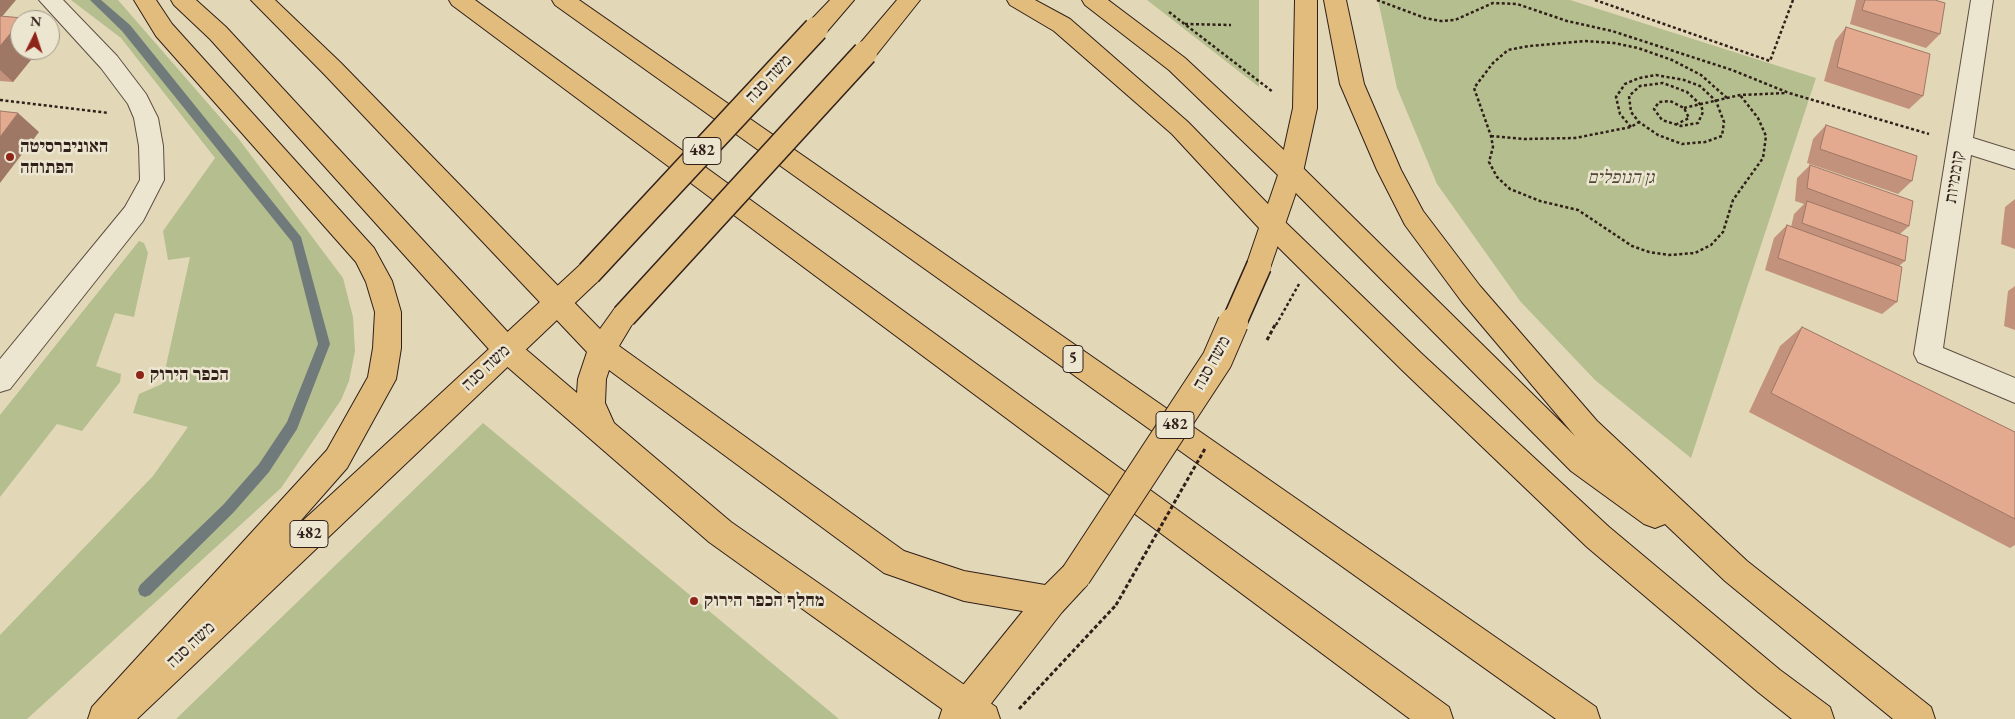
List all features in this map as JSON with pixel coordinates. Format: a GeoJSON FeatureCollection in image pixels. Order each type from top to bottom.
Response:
{"type":"FeatureCollection","features":[{"type":"Feature","properties":{"kind":"main road"},"geometry":{"type":"LineString","coordinates":[[104,719],[337,459],[382,379],[387,348],[388,312],[379,281],[365,255],[164,30],[145,0]]}},
{"type":"Feature","properties":{"kind":"main road"},"geometry":{"type":"LineString","coordinates":[[182,0],[218,33],[506,349],[720,532],[969,715]]}},
{"type":"Feature","properties":{"kind":"main road"},"geometry":{"type":"LineString","coordinates":[[262,0],[333,69],[602,349],[896,563],[964,586],[1051,601]]}},
{"type":"Feature","properties":{"kind":"main road"},"geometry":{"type":"LineString","coordinates":[[460,0],[1437,719]]}},
{"type":"Feature","properties":{"kind":"main road","name":"5"},"geometry":{"type":"LineString","coordinates":[[563,0],[1584,719]]}},
{"type":"Feature","properties":{"kind":"main road","name":"משה סנה"},"geometry":{"type":"LineString","coordinates":[[113,719],[589,273],[844,0]]}},
{"type":"Feature","properties":{"kind":"main road"},"geometry":{"type":"LineString","coordinates":[[603,433],[591,402],[592,379],[602,349],[624,316],[865,52],[909,0]]}},
{"type":"Feature","properties":{"kind":"main road"},"geometry":{"type":"LineString","coordinates":[[1018,0],[1062,25],[1180,128],[1272,225],[1412,362],[1598,538],[1769,681],[1818,719]]}},
{"type":"Feature","properties":{"kind":"main road"},"geometry":{"type":"LineString","coordinates":[[1093,0],[1177,64],[1291,172],[1581,462],[1736,571],[1919,719]]}},
{"type":"Feature","properties":{"kind":"main road","name":"משה סנה"},"geometry":{"type":"LineString","coordinates":[[969,715],[1051,601],[1076,575],[1218,360],[1259,266],[1291,172],[1305,108],[1306,0]]}},
{"type":"Feature","properties":{"kind":"main road"},"geometry":{"type":"LineString","coordinates":[[1335,0],[1352,84],[1389,170],[1414,218],[1471,294],[1587,430],[1736,571]]}},
{"type":"Feature","properties":{"kind":"street"},"geometry":{"type":"LineString","coordinates":[[0,380],[134,214],[152,180],[152,146],[146,118],[138,100],[109,62],[50,0]]}},
{"type":"Feature","properties":{"kind":"street","name":"קוממיות"},"geometry":{"type":"LineString","coordinates":[[1982,0],[1928,354],[2015,392]]}},
{"type":"Feature","properties":{"kind":"street"},"geometry":{"type":"LineString","coordinates":[[1960,143],[2015,160]]}},
{"type":"Feature","properties":{"kind":"path"},"geometry":{"type":"LineString","coordinates":[[1377,0],[1425,18],[1441,21],[1455,20],[1493,3],[1517,4],[1568,21],[1612,31],[1732,70],[1789,93],[1960,143]]}},
{"type":"Feature","properties":{"kind":"path"},"geometry":{"type":"LineString","coordinates":[[1595,0],[1770,61],[1793,0]]}},
{"type":"Feature","properties":{"kind":"path"},"geometry":{"type":"LineString","coordinates":[[1184,24],[1231,25]]}},
{"type":"Feature","properties":{"kind":"path"},"geometry":{"type":"LineString","coordinates":[[1727,98],[1701,75],[1672,60],[1638,48],[1614,43],[1585,41],[1529,46],[1508,50],[1493,63],[1474,88],[1491,136],[1493,147],[1489,162],[1497,177],[1510,189],[1540,200],[1578,210],[1632,246],[1669,255],[1695,253],[1711,245],[1723,232],[1733,200],[1763,158],[1766,136],[1758,118],[1740,95]]}},
{"type":"Feature","properties":{"kind":"path"},"geometry":{"type":"LineString","coordinates":[[1631,127],[1620,114],[1616,97],[1625,84],[1639,78],[1656,75],[1684,80],[1700,86],[1716,101],[1724,122],[1722,136],[1705,142],[1682,144],[1658,135],[1639,122],[1631,112],[1629,96],[1640,86],[1662,83],[1687,92],[1701,105],[1703,112],[1698,123],[1681,126],[1662,120],[1654,109],[1659,102],[1670,101],[1684,108],[1701,105],[1716,101],[1727,98],[1740,95],[1789,93]]}},
{"type":"Feature","properties":{"kind":"path"},"geometry":{"type":"LineString","coordinates":[[0,100],[146,118]]}},
{"type":"Feature","properties":{"kind":"path"},"geometry":{"type":"LineString","coordinates":[[1677,124],[1689,118],[1684,108]]}},
{"type":"Feature","properties":{"kind":"path"},"geometry":{"type":"LineString","coordinates":[[1491,136],[1524,139],[1575,138],[1631,127],[1639,122]]}},
{"type":"Feature","properties":{"kind":"path"},"geometry":{"type":"LineString","coordinates":[[1017,712],[1116,605]]}},
{"type":"Feature","properties":{"kind":"green space"},"geometry":{"type":"Polygon","coordinates":[[[71,0],[118,0],[238,138],[343,278],[353,317],[355,351],[349,381],[341,400],[281,488],[27,719],[0,719],[0,635],[153,476],[188,427],[133,413],[139,394],[162,384],[190,257],[168,260],[163,231],[215,158],[121,38],[71,0]]]}},
{"type":"Feature","properties":{"kind":"green space"},"geometry":{"type":"Polygon","coordinates":[[[1147,0],[1259,0],[1259,87],[1147,0]]]}},
{"type":"Feature","properties":{"kind":"green space","name":"גן הנופלים"},"geometry":{"type":"Polygon","coordinates":[[[1378,0],[1570,0],[1816,78],[1691,458],[1595,380],[1520,301],[1437,184],[1397,88],[1378,0]]]}},
{"type":"Feature","properties":{"kind":"green space"},"geometry":{"type":"Polygon","coordinates":[[[139,241],[144,243],[148,253],[134,317],[115,313],[96,366],[121,374],[120,382],[82,431],[57,424],[0,497],[0,415],[139,241]]]}},
{"type":"Feature","properties":{"kind":"green space"},"geometry":{"type":"Polygon","coordinates":[[[483,423],[839,719],[176,719],[483,423]]]}},
{"type":"Feature","properties":{"kind":"building"},"geometry":{"type":"Polygon","coordinates":[[[1865,0],[1935,0],[1945,3],[1940,34],[1862,10],[1865,0]]]}},
{"type":"Feature","properties":{"kind":"building"},"geometry":{"type":"Polygon","coordinates":[[[0,16],[10,17],[10,34],[0,46],[0,16]]]}},
{"type":"Feature","properties":{"kind":"building"},"geometry":{"type":"Polygon","coordinates":[[[1846,27],[1930,54],[1923,96],[1837,67],[1846,27]]]}},
{"type":"Feature","properties":{"kind":"building"},"geometry":{"type":"Polygon","coordinates":[[[0,111],[18,113],[0,137],[0,111]]]}},
{"type":"Feature","properties":{"kind":"building"},"geometry":{"type":"Polygon","coordinates":[[[1826,125],[1917,156],[1912,181],[1820,149],[1826,125]]]}},
{"type":"Feature","properties":{"kind":"building"},"geometry":{"type":"Polygon","coordinates":[[[1810,165],[1913,201],[1909,226],[1807,188],[1810,165]]]}},
{"type":"Feature","properties":{"kind":"building"},"geometry":{"type":"Polygon","coordinates":[[[1807,201],[1908,237],[1905,261],[1802,223],[1807,201]]]}},
{"type":"Feature","properties":{"kind":"building"},"geometry":{"type":"Polygon","coordinates":[[[1787,225],[1902,267],[1897,302],[1778,258],[1787,225]]]}},
{"type":"Feature","properties":{"kind":"building"},"geometry":{"type":"Polygon","coordinates":[[[1802,327],[2015,432],[2015,519],[1771,393],[1802,327]]]}},
{"type":"Feature","properties":{"kind":"waterway"},"geometry":{"type":"LineString","coordinates":[[95,0],[126,28],[297,240],[324,344],[292,425],[264,468],[228,509],[145,590]]}},
{"type":"Feature","properties":{"kind":"place","name":"האוניברסיטה הפתוחה"},"geometry":{"type":"Point","coordinates":[10,157]}},
{"type":"Feature","properties":{"kind":"place","name":"הכפר הירוק"},"geometry":{"type":"Point","coordinates":[140,375]}},
{"type":"Feature","properties":{"kind":"place","name":"מחלף הכפר הירוק"},"geometry":{"type":"Point","coordinates":[694,601]}}]}
